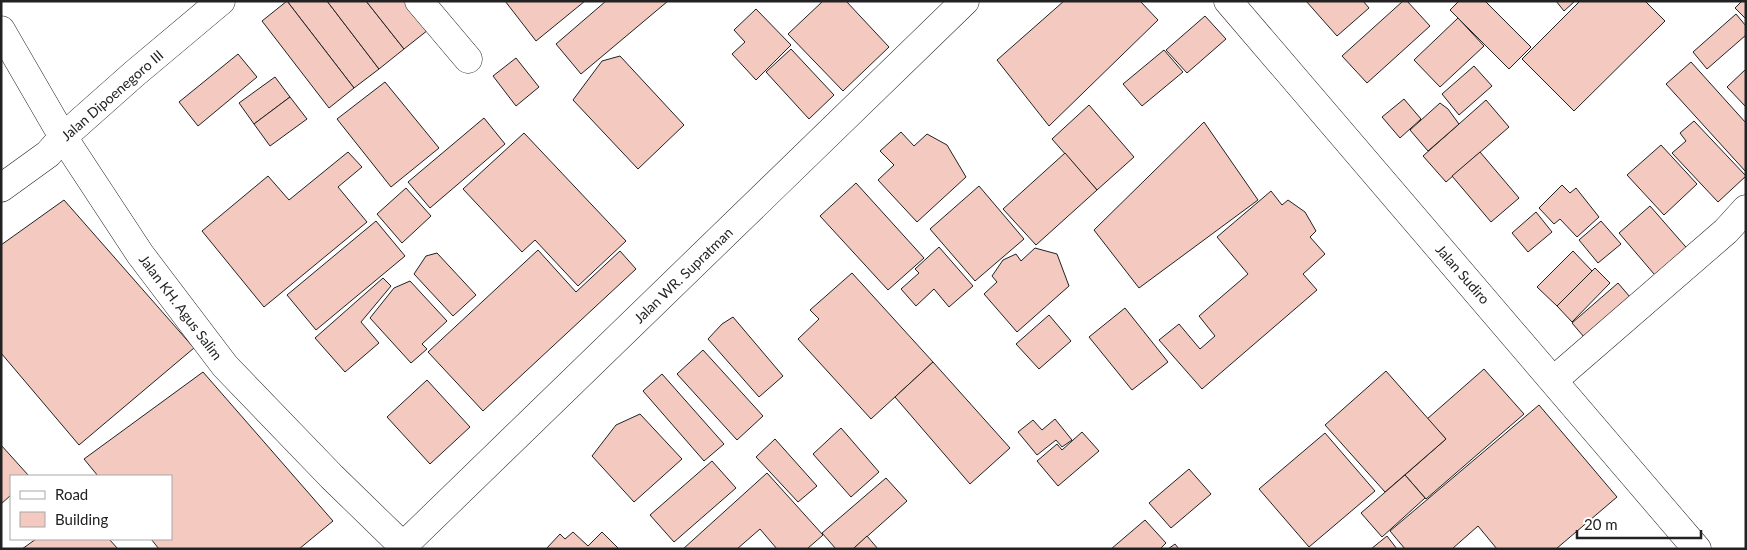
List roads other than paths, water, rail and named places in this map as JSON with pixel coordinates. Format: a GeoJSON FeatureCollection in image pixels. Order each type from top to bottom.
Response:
{"type":"FeatureCollection","features":[{"type":"Feature","properties":{"kind":"street","name":"Jalan Dipoenegoro III"},"geometry":{"type":"LineString","coordinates":[[1,188],[48,154],[63,137],[134,74],[221,1]]}},
{"type":"Feature","properties":{"kind":"street"},"geometry":{"type":"LineString","coordinates":[[419,1],[468,60]]}},
{"type":"Feature","properties":{"kind":"street","name":"Jalan WR. Supratman"},"geometry":{"type":"LineString","coordinates":[[403,548],[966,1]]}},
{"type":"Feature","properties":{"kind":"street","name":"Jalan Sudiro"},"geometry":{"type":"LineString","coordinates":[[1228,1],[1697,549]]}},
{"type":"Feature","properties":{"kind":"street","name":"Jalan KH. Agus Salim"},"geometry":{"type":"LineString","coordinates":[[1,30],[63,137],[140,254],[225,366],[332,478],[403,548]]}},
{"type":"Feature","properties":{"kind":"street"},"geometry":{"type":"LineString","coordinates":[[1554,380],[1726,231],[1746,210]]}}]}
